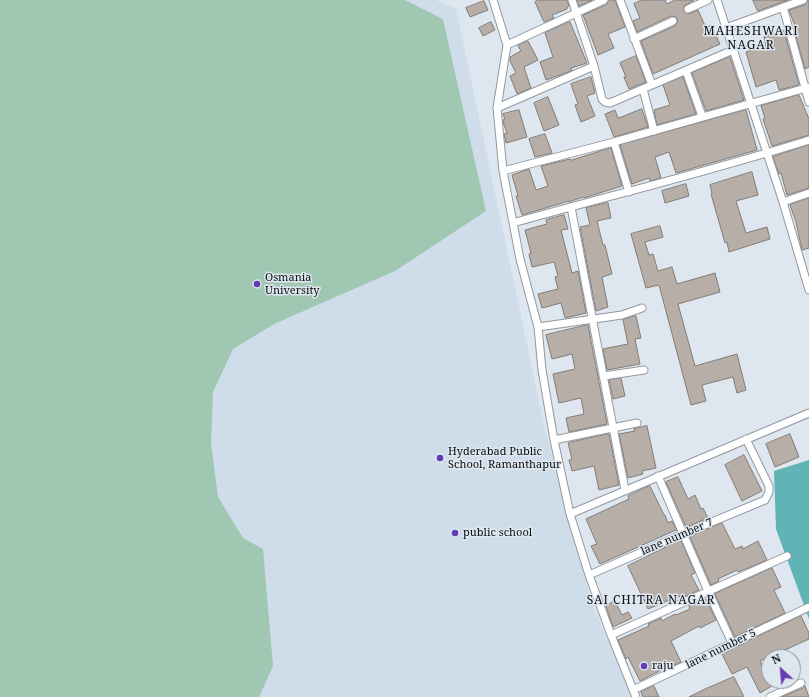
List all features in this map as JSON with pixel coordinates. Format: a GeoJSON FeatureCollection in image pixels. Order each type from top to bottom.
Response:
{"type":"FeatureCollection","features":[{"type":"Feature","properties":{"kind":"street"},"geometry":{"type":"LineString","coordinates":[[493,0],[507,44],[497,108],[503,171],[520,259],[538,327],[542,370],[554,440],[570,514],[589,575],[635,694]]}},
{"type":"Feature","properties":{"kind":"street"},"geometry":{"type":"LineString","coordinates":[[572,0],[578,13],[602,99],[605,102],[610,103],[733,50]]}},
{"type":"Feature","properties":{"kind":"street"},"geometry":{"type":"LineString","coordinates":[[507,44],[604,0]]}},
{"type":"Feature","properties":{"kind":"street"},"geometry":{"type":"LineString","coordinates":[[620,0],[652,85]]}},
{"type":"Feature","properties":{"kind":"street"},"geometry":{"type":"LineString","coordinates":[[688,9],[708,0]]}},
{"type":"Feature","properties":{"kind":"street"},"geometry":{"type":"LineString","coordinates":[[717,0],[783,202],[809,290]]}},
{"type":"Feature","properties":{"kind":"street"},"geometry":{"type":"LineString","coordinates":[[726,28],[803,0]]}},
{"type":"Feature","properties":{"kind":"street"},"geometry":{"type":"LineString","coordinates":[[783,7],[807,88],[809,102]]}},
{"type":"Feature","properties":{"kind":"street"},"geometry":{"type":"LineString","coordinates":[[634,38],[673,21]]}},
{"type":"Feature","properties":{"kind":"street"},"geometry":{"type":"LineString","coordinates":[[497,108],[594,66]]}},
{"type":"Feature","properties":{"kind":"street"},"geometry":{"type":"LineString","coordinates":[[686,71],[702,116]]}},
{"type":"Feature","properties":{"kind":"street"},"geometry":{"type":"LineString","coordinates":[[503,171],[614,142],[702,116],[807,88]]}},
{"type":"Feature","properties":{"kind":"street"},"geometry":{"type":"LineString","coordinates":[[643,89],[654,131]]}},
{"type":"Feature","properties":{"kind":"street"},"geometry":{"type":"LineString","coordinates":[[513,223],[571,206],[629,192],[767,154],[809,140]]}},
{"type":"Feature","properties":{"kind":"street"},"geometry":{"type":"LineString","coordinates":[[614,142],[629,192]]}},
{"type":"Feature","properties":{"kind":"street"},"geometry":{"type":"LineString","coordinates":[[783,202],[809,193]]}},
{"type":"Feature","properties":{"kind":"street"},"geometry":{"type":"LineString","coordinates":[[571,206],[604,376],[624,490]]}},
{"type":"Feature","properties":{"kind":"street"},"geometry":{"type":"LineString","coordinates":[[538,327],[622,315],[642,308]]}},
{"type":"Feature","properties":{"kind":"street"},"geometry":{"type":"LineString","coordinates":[[604,376],[644,370]]}},
{"type":"Feature","properties":{"kind":"street"},"geometry":{"type":"LineString","coordinates":[[570,514],[809,413]]}},
{"type":"Feature","properties":{"kind":"street"},"geometry":{"type":"LineString","coordinates":[[554,440],[637,424]]}},
{"type":"Feature","properties":{"kind":"street","name":"lane number 7"},"geometry":{"type":"LineString","coordinates":[[589,575],[765,500],[769,492],[769,486],[746,439]]}},
{"type":"Feature","properties":{"kind":"street"},"geometry":{"type":"LineString","coordinates":[[658,476],[732,643]]}},
{"type":"Feature","properties":{"kind":"street"},"geometry":{"type":"LineString","coordinates":[[611,635],[787,556]]}},
{"type":"Feature","properties":{"kind":"street","name":"lane number 5"},"geometry":{"type":"LineString","coordinates":[[635,694],[732,643],[809,607]]}},
{"type":"Feature","properties":{"kind":"street"},"geometry":{"type":"LineString","coordinates":[[770,697],[788,689]]}},
{"type":"Feature","properties":{"kind":"shaded area","name":"Osmania University"},"geometry":{"type":"Polygon","coordinates":[[[0,0],[436,0],[456,9],[545,429],[593,606],[632,697],[0,697],[0,0]]]}},
{"type":"Feature","properties":{"kind":"green space","name":"Osmania University"},"geometry":{"type":"Polygon","coordinates":[[[0,0],[405,0],[443,19],[486,211],[395,271],[274,324],[233,349],[213,392],[211,443],[218,497],[243,538],[263,549],[273,666],[259,697],[0,697],[0,0]]]}},
{"type":"Feature","properties":{"kind":"water"},"geometry":{"type":"Polygon","coordinates":[[[809,460],[809,619],[776,529],[774,471],[809,460]]]}},
{"type":"Feature","properties":{"kind":"building"},"geometry":{"type":"Polygon","coordinates":[[[538,0],[567,0],[569,6],[567,9],[552,15],[554,18],[544,22],[535,2],[538,0]]]}},
{"type":"Feature","properties":{"kind":"building"},"geometry":{"type":"Polygon","coordinates":[[[577,0],[592,0],[579,6],[577,0]]]}},
{"type":"Feature","properties":{"kind":"building"},"geometry":{"type":"Polygon","coordinates":[[[609,0],[615,0],[625,27],[608,34],[614,48],[598,55],[583,15],[606,5],[609,0]]]}},
{"type":"Feature","properties":{"kind":"building"},"geometry":{"type":"Polygon","coordinates":[[[642,0],[665,0],[667,4],[675,0],[694,0],[684,6],[684,11],[688,14],[698,10],[706,28],[711,25],[720,44],[653,74],[641,41],[675,26],[678,21],[676,17],[671,16],[637,32],[633,21],[640,18],[634,4],[642,0]]]}},
{"type":"Feature","properties":{"kind":"building"},"geometry":{"type":"Polygon","coordinates":[[[753,0],[788,0],[758,11],[753,0]]]}},
{"type":"Feature","properties":{"kind":"building"},"geometry":{"type":"Polygon","coordinates":[[[808,0],[809,67],[805,69],[793,26],[795,26],[789,10],[805,5],[808,0]]]}},
{"type":"Feature","properties":{"kind":"building"},"geometry":{"type":"Polygon","coordinates":[[[484,1],[488,10],[470,17],[466,8],[484,1]]]}},
{"type":"Feature","properties":{"kind":"building"},"geometry":{"type":"Polygon","coordinates":[[[491,22],[495,30],[483,36],[479,28],[491,22]]]}},
{"type":"Feature","properties":{"kind":"building"},"geometry":{"type":"Polygon","coordinates":[[[570,22],[587,63],[571,68],[572,70],[568,72],[546,80],[540,62],[553,57],[545,33],[570,22]]]}},
{"type":"Feature","properties":{"kind":"building"},"geometry":{"type":"Polygon","coordinates":[[[784,31],[799,85],[779,90],[776,80],[756,87],[746,52],[766,45],[764,37],[784,31]]]}},
{"type":"Feature","properties":{"kind":"building"},"geometry":{"type":"Polygon","coordinates":[[[528,41],[538,60],[524,67],[531,88],[517,94],[510,76],[516,73],[510,61],[510,57],[521,51],[518,46],[528,41]]]}},
{"type":"Feature","properties":{"kind":"building"},"geometry":{"type":"Polygon","coordinates":[[[636,56],[646,82],[629,89],[620,63],[636,56]]]}},
{"type":"Feature","properties":{"kind":"building"},"geometry":{"type":"Polygon","coordinates":[[[730,57],[744,100],[706,111],[692,73],[730,57]]]}},
{"type":"Feature","properties":{"kind":"building"},"geometry":{"type":"Polygon","coordinates":[[[591,77],[595,93],[587,96],[595,116],[581,122],[575,105],[578,104],[571,84],[591,77]]]}},
{"type":"Feature","properties":{"kind":"building"},"geometry":{"type":"Polygon","coordinates":[[[683,77],[696,114],[657,125],[654,110],[670,105],[663,85],[683,77]]]}},
{"type":"Feature","properties":{"kind":"building"},"geometry":{"type":"Polygon","coordinates":[[[799,95],[809,119],[809,135],[772,146],[763,119],[765,118],[761,106],[799,95]]]}},
{"type":"Feature","properties":{"kind":"building"},"geometry":{"type":"Polygon","coordinates":[[[548,97],[559,125],[544,131],[534,103],[548,97]]]}},
{"type":"Feature","properties":{"kind":"building"},"geometry":{"type":"Polygon","coordinates":[[[642,109],[648,127],[614,137],[605,114],[615,110],[618,118],[642,109]]]}},
{"type":"Feature","properties":{"kind":"building"},"geometry":{"type":"Polygon","coordinates":[[[519,110],[527,137],[506,143],[504,134],[507,133],[503,122],[505,119],[503,114],[519,110]]]}},
{"type":"Feature","properties":{"kind":"building"},"geometry":{"type":"Polygon","coordinates":[[[746,110],[757,150],[676,173],[669,152],[655,157],[661,178],[650,181],[649,178],[632,184],[620,145],[746,110]]]}},
{"type":"Feature","properties":{"kind":"building"},"geometry":{"type":"Polygon","coordinates":[[[545,134],[552,153],[535,157],[529,139],[545,134]]]}},
{"type":"Feature","properties":{"kind":"building"},"geometry":{"type":"Polygon","coordinates":[[[809,145],[809,188],[787,195],[781,173],[779,174],[773,157],[809,145]]]}},
{"type":"Feature","properties":{"kind":"building"},"geometry":{"type":"Polygon","coordinates":[[[611,148],[622,186],[522,215],[516,196],[518,196],[512,175],[529,169],[536,190],[548,186],[541,166],[571,160],[611,148]]]}},
{"type":"Feature","properties":{"kind":"building"},"geometry":{"type":"Polygon","coordinates":[[[752,172],[758,195],[736,201],[746,233],[767,227],[770,239],[729,252],[711,194],[710,185],[752,172]]]}},
{"type":"Feature","properties":{"kind":"building"},"geometry":{"type":"Polygon","coordinates":[[[686,184],[689,196],[665,203],[662,191],[686,184]]]}},
{"type":"Feature","properties":{"kind":"building"},"geometry":{"type":"Polygon","coordinates":[[[809,198],[809,248],[802,250],[796,222],[790,205],[809,198]]]}},
{"type":"Feature","properties":{"kind":"building"},"geometry":{"type":"Polygon","coordinates":[[[608,203],[611,218],[597,221],[612,274],[602,277],[608,307],[596,311],[580,227],[590,225],[586,208],[608,203]]]}},
{"type":"Feature","properties":{"kind":"building"},"geometry":{"type":"Polygon","coordinates":[[[564,215],[568,229],[561,230],[572,273],[578,271],[586,313],[565,318],[561,303],[542,308],[538,294],[558,289],[555,277],[558,276],[554,262],[532,267],[529,254],[531,253],[525,230],[547,224],[546,220],[564,215]]]}},
{"type":"Feature","properties":{"kind":"building"},"geometry":{"type":"Polygon","coordinates":[[[660,226],[663,237],[645,242],[649,255],[653,254],[658,271],[672,267],[677,284],[715,273],[720,292],[678,304],[695,366],[737,354],[746,390],[737,393],[733,377],[702,385],[706,401],[691,405],[659,285],[646,288],[631,234],[660,226]]]}},
{"type":"Feature","properties":{"kind":"building"},"geometry":{"type":"Polygon","coordinates":[[[636,316],[641,338],[635,339],[640,364],[607,370],[603,349],[628,344],[623,320],[636,316]]]}},
{"type":"Feature","properties":{"kind":"building"},"geometry":{"type":"Polygon","coordinates":[[[588,325],[607,424],[569,432],[566,418],[584,414],[581,398],[559,403],[553,374],[575,369],[572,354],[552,359],[546,335],[588,325]]]}},
{"type":"Feature","properties":{"kind":"building"},"geometry":{"type":"Polygon","coordinates":[[[621,378],[625,396],[613,399],[609,380],[621,378]]]}},
{"type":"Feature","properties":{"kind":"building"},"geometry":{"type":"Polygon","coordinates":[[[647,426],[656,468],[642,471],[643,474],[628,478],[619,434],[635,431],[634,429],[647,426]]]}},
{"type":"Feature","properties":{"kind":"building"},"geometry":{"type":"Polygon","coordinates":[[[609,434],[619,485],[599,490],[594,466],[572,471],[569,460],[572,459],[568,443],[609,434]]]}},
{"type":"Feature","properties":{"kind":"building"},"geometry":{"type":"Polygon","coordinates":[[[790,434],[799,457],[775,467],[766,444],[790,434]]]}},
{"type":"Feature","properties":{"kind":"building"},"geometry":{"type":"Polygon","coordinates":[[[744,455],[762,491],[742,501],[725,465],[744,455]]]}},
{"type":"Feature","properties":{"kind":"building"},"geometry":{"type":"Polygon","coordinates":[[[678,477],[688,499],[695,495],[701,509],[703,508],[708,518],[686,527],[666,482],[678,477]]]}},
{"type":"Feature","properties":{"kind":"building"},"geometry":{"type":"Polygon","coordinates":[[[650,486],[668,523],[672,521],[677,531],[676,530],[600,564],[591,546],[597,544],[586,519],[629,499],[628,496],[650,486]]]}},
{"type":"Feature","properties":{"kind":"building"},"geometry":{"type":"Polygon","coordinates":[[[722,523],[735,549],[742,546],[743,549],[758,541],[767,560],[738,572],[737,570],[718,579],[719,581],[711,585],[690,537],[722,523]]]}},
{"type":"Feature","properties":{"kind":"building"},"geometry":{"type":"Polygon","coordinates":[[[681,540],[695,573],[691,575],[699,590],[684,597],[680,598],[679,596],[648,609],[628,566],[681,540]]]}},
{"type":"Feature","properties":{"kind":"building"},"geometry":{"type":"Polygon","coordinates":[[[772,568],[781,587],[774,590],[785,613],[735,637],[715,594],[772,568]]]}},
{"type":"Feature","properties":{"kind":"building"},"geometry":{"type":"Polygon","coordinates":[[[706,599],[716,620],[700,628],[699,626],[671,641],[681,662],[672,666],[671,665],[640,681],[628,657],[626,659],[618,640],[649,626],[648,624],[661,618],[662,621],[675,614],[676,615],[690,609],[689,606],[706,599]]]}},
{"type":"Feature","properties":{"kind":"building"},"geometry":{"type":"Polygon","coordinates":[[[615,601],[622,615],[628,612],[632,618],[613,627],[606,606],[615,601]]]}},
{"type":"Feature","properties":{"kind":"building"},"geometry":{"type":"Polygon","coordinates":[[[801,616],[809,633],[809,639],[787,649],[761,649],[761,689],[767,689],[760,693],[747,667],[732,674],[722,654],[801,616]]]}},
{"type":"Feature","properties":{"kind":"building"},"geometry":{"type":"Polygon","coordinates":[[[734,677],[744,697],[689,697],[705,689],[734,677]]]}},
{"type":"Feature","properties":{"kind":"building"},"geometry":{"type":"Polygon","coordinates":[[[654,686],[659,697],[643,697],[641,692],[654,686]]]}},
{"type":"Feature","properties":{"kind":"building"},"geometry":{"type":"Polygon","coordinates":[[[805,686],[809,697],[782,697],[801,689],[805,686]]]}},
{"type":"Feature","properties":{"kind":"place","name":"Osmania University"},"geometry":{"type":"Point","coordinates":[257,284]}},
{"type":"Feature","properties":{"kind":"place","name":"Hyderabad Public School, Ramanthapur"},"geometry":{"type":"Point","coordinates":[440,458]}},
{"type":"Feature","properties":{"kind":"place","name":"public school"},"geometry":{"type":"Point","coordinates":[455,533]}},
{"type":"Feature","properties":{"kind":"place","name":"raju"},"geometry":{"type":"Point","coordinates":[644,666]}},
{"type":"Feature","properties":{"kind":"district","name":"MAHESHWARI NAGAR"},"geometry":{"type":"Point","coordinates":[751,39]}},
{"type":"Feature","properties":{"kind":"district","name":"SAI CHITRA NAGAR"},"geometry":{"type":"Point","coordinates":[651,601]}}]}
